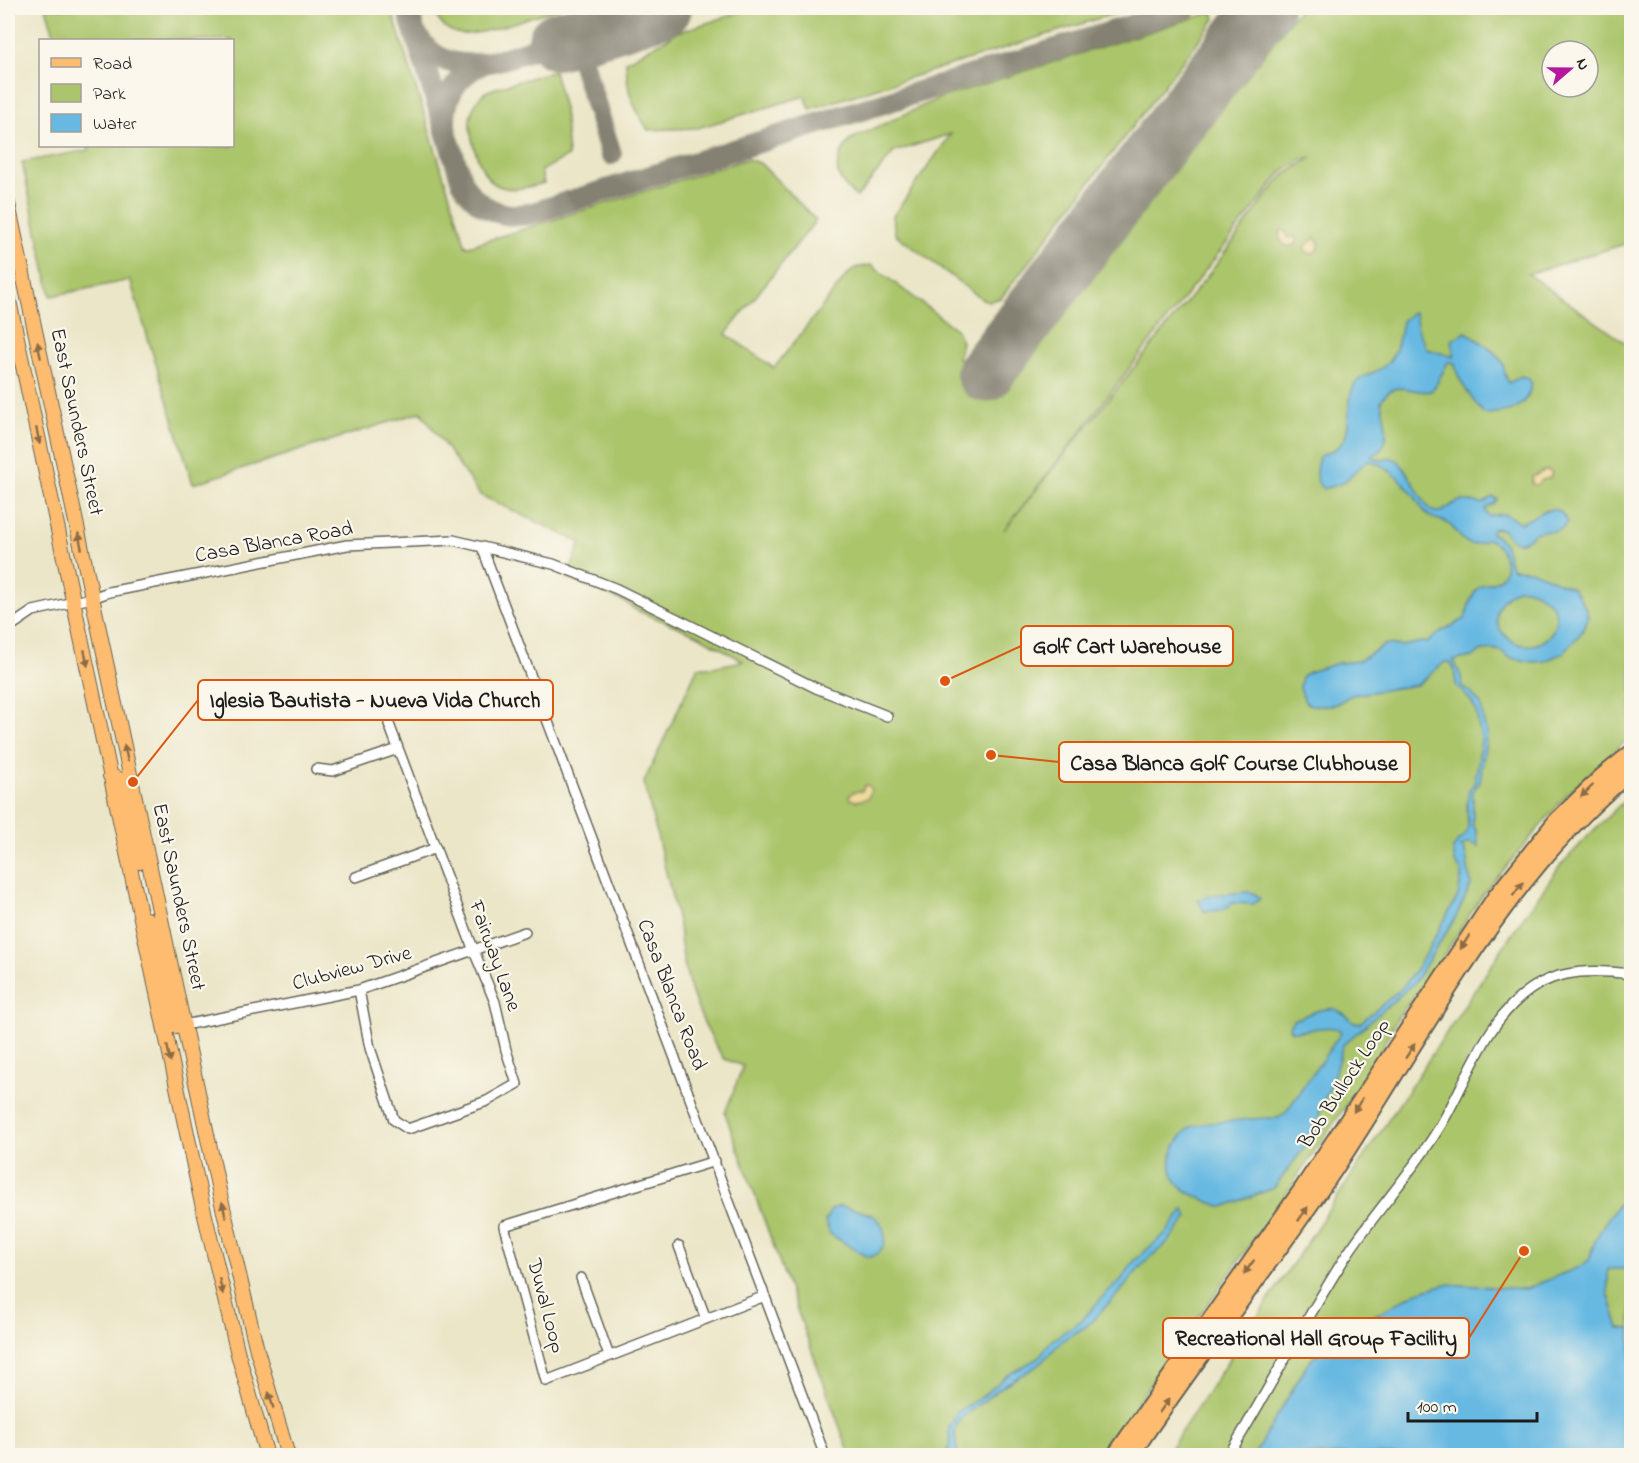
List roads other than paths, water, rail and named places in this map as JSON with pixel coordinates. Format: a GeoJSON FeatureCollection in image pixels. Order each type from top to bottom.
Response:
{"type":"FeatureCollection","features":[{"type":"Feature","properties":{"kind":"highway","name":"Bob Bullock Loop"},"geometry":{"type":"LineString","coordinates":[[1115,1455],[1304,1187],[1496,897],[1556,822],[1602,777],[1632,753]]}},
{"type":"Feature","properties":{"kind":"highway","name":"Bob Bullock Loop"},"geometry":{"type":"LineString","coordinates":[[1130,1455],[1315,1196],[1515,893],[1576,820],[1632,770]]}},
{"type":"Feature","properties":{"kind":"main road","name":"East Saunders Street"},"geometry":{"type":"LineString","coordinates":[[8,204],[241,1284],[257,1350],[288,1455]]}},
{"type":"Feature","properties":{"kind":"main road","name":"East Saunders Street"},"geometry":{"type":"LineString","coordinates":[[8,296],[221,1288],[267,1455]]}},
{"type":"Feature","properties":{"kind":"main road"},"geometry":{"type":"LineString","coordinates":[[111,776],[119,778],[122,784],[147,891],[157,900]]}},
{"type":"Feature","properties":{"kind":"main road"},"geometry":{"type":"LineString","coordinates":[[137,901],[154,936],[173,1022],[176,1026],[184,1025]]}},
{"type":"Feature","properties":{"kind":"street","name":"Casa Blanca Road"},"geometry":{"type":"LineString","coordinates":[[8,627],[33,611],[109,592],[347,545],[453,540],[552,564],[617,589],[816,688],[886,716]]}},
{"type":"Feature","properties":{"kind":"street","name":"Casa Blanca Road"},"geometry":{"type":"LineString","coordinates":[[483,547],[825,1455]]}},
{"type":"Feature","properties":{"kind":"street","name":"Fairway Lane"},"geometry":{"type":"LineString","coordinates":[[359,990],[369,1048],[394,1120],[408,1129],[487,1101],[517,1084],[506,1050],[495,1002],[389,724]]}},
{"type":"Feature","properties":{"kind":"street"},"geometry":{"type":"LineString","coordinates":[[316,769],[333,771],[398,749]]}},
{"type":"Feature","properties":{"kind":"street"},"geometry":{"type":"LineString","coordinates":[[356,877],[436,849]]}},
{"type":"Feature","properties":{"kind":"street","name":"Clubview Drive"},"geometry":{"type":"LineString","coordinates":[[184,1025],[359,990],[525,932]]}},
{"type":"Feature","properties":{"kind":"street"},"geometry":{"type":"LineString","coordinates":[[1228,1455],[1337,1271],[1438,1130],[1488,1036],[1509,1008],[1531,988],[1563,975],[1589,970],[1632,974]]}},
{"type":"Feature","properties":{"kind":"street","name":"Duval Loop"},"geometry":{"type":"LineString","coordinates":[[715,1161],[504,1226],[546,1381],[765,1296]]}},
{"type":"Feature","properties":{"kind":"street"},"geometry":{"type":"LineString","coordinates":[[679,1246],[706,1319]]}},
{"type":"Feature","properties":{"kind":"street"},"geometry":{"type":"LineString","coordinates":[[581,1278],[609,1356]]}},
{"type":"Feature","properties":{"kind":"water"},"geometry":{"type":"Polygon","coordinates":[[[1415,313],[1418,331],[1427,349],[1454,357],[1452,340],[1466,332],[1497,355],[1503,364],[1509,383],[1521,376],[1528,378],[1532,384],[1521,405],[1501,413],[1484,414],[1462,382],[1455,363],[1448,362],[1431,391],[1398,388],[1386,394],[1381,401],[1386,424],[1386,439],[1384,445],[1372,456],[1380,460],[1389,457],[1398,461],[1432,511],[1443,511],[1460,501],[1484,503],[1492,497],[1497,499],[1485,509],[1488,516],[1506,515],[1521,523],[1546,511],[1557,510],[1567,522],[1564,527],[1555,531],[1537,532],[1525,541],[1519,542],[1513,540],[1501,529],[1493,529],[1491,533],[1503,543],[1511,567],[1531,570],[1572,588],[1586,609],[1588,618],[1582,632],[1563,653],[1545,661],[1515,659],[1492,649],[1479,652],[1473,657],[1454,660],[1461,676],[1462,687],[1481,704],[1487,733],[1480,782],[1473,791],[1473,826],[1479,847],[1470,842],[1461,847],[1465,851],[1471,885],[1455,919],[1414,983],[1343,1045],[1313,1136],[1274,1188],[1223,1207],[1186,1191],[1174,1177],[1171,1158],[1181,1137],[1196,1125],[1279,1118],[1286,1112],[1341,1033],[1340,1030],[1329,1027],[1291,1031],[1289,1027],[1293,1020],[1318,1010],[1332,1009],[1346,1015],[1354,1023],[1360,1023],[1403,987],[1419,965],[1458,896],[1462,872],[1455,863],[1453,849],[1466,834],[1468,827],[1469,789],[1474,784],[1481,739],[1476,711],[1471,701],[1456,685],[1454,668],[1450,663],[1445,662],[1417,685],[1352,695],[1336,704],[1325,706],[1310,705],[1305,702],[1300,688],[1302,676],[1309,672],[1338,663],[1359,661],[1386,644],[1402,646],[1427,643],[1440,632],[1465,619],[1475,591],[1480,586],[1494,582],[1504,573],[1504,556],[1493,542],[1488,539],[1475,544],[1466,542],[1448,523],[1427,514],[1400,480],[1375,463],[1368,460],[1343,483],[1323,489],[1318,482],[1316,470],[1319,457],[1340,445],[1347,431],[1350,396],[1355,384],[1383,367],[1392,357],[1397,346],[1402,321],[1415,313]],[[1519,588],[1503,600],[1497,613],[1498,626],[1506,636],[1517,643],[1530,645],[1542,641],[1553,630],[1556,614],[1553,607],[1542,596],[1519,588]]]}},
{"type":"Feature","properties":{"kind":"water"},"geometry":{"type":"Polygon","coordinates":[[[1254,893],[1260,899],[1253,904],[1232,903],[1216,911],[1204,911],[1198,900],[1212,895],[1254,893]]]}},
{"type":"Feature","properties":{"kind":"water"},"geometry":{"type":"Polygon","coordinates":[[[1631,1191],[1631,1269],[1608,1269],[1608,1293],[1619,1328],[1631,1329],[1631,1455],[1254,1455],[1307,1365],[1328,1341],[1417,1292],[1446,1284],[1526,1289],[1579,1267],[1589,1260],[1595,1240],[1605,1222],[1631,1191]]]}},
{"type":"Feature","properties":{"kind":"water"},"geometry":{"type":"Polygon","coordinates":[[[839,1206],[867,1213],[880,1222],[885,1241],[883,1247],[874,1256],[867,1257],[830,1234],[825,1221],[831,1210],[839,1206]]]}},
{"type":"Feature","properties":{"kind":"water"},"geometry":{"type":"Polygon","coordinates":[[[1184,1209],[1188,1217],[1169,1241],[1142,1265],[1121,1291],[1087,1326],[1062,1341],[1039,1365],[1006,1384],[961,1418],[955,1431],[958,1455],[946,1455],[950,1443],[949,1429],[957,1412],[983,1396],[1006,1376],[1038,1358],[1051,1341],[1083,1319],[1121,1280],[1135,1260],[1166,1233],[1184,1209]]]}},
{"type":"Feature","properties":{"kind":"place","name":"Golf Cart Warehouse"},"geometry":{"type":"Point","coordinates":[945,681]}},
{"type":"Feature","properties":{"kind":"place","name":"Casa Blanca Golf Course Clubhouse"},"geometry":{"type":"Point","coordinates":[991,755]}},
{"type":"Feature","properties":{"kind":"place","name":"Iglesia Bautista - Nueva Vida Church"},"geometry":{"type":"Point","coordinates":[133,782]}},
{"type":"Feature","properties":{"kind":"place","name":"Recreational Hall Group Facility"},"geometry":{"type":"Point","coordinates":[1524,1251]}}]}
